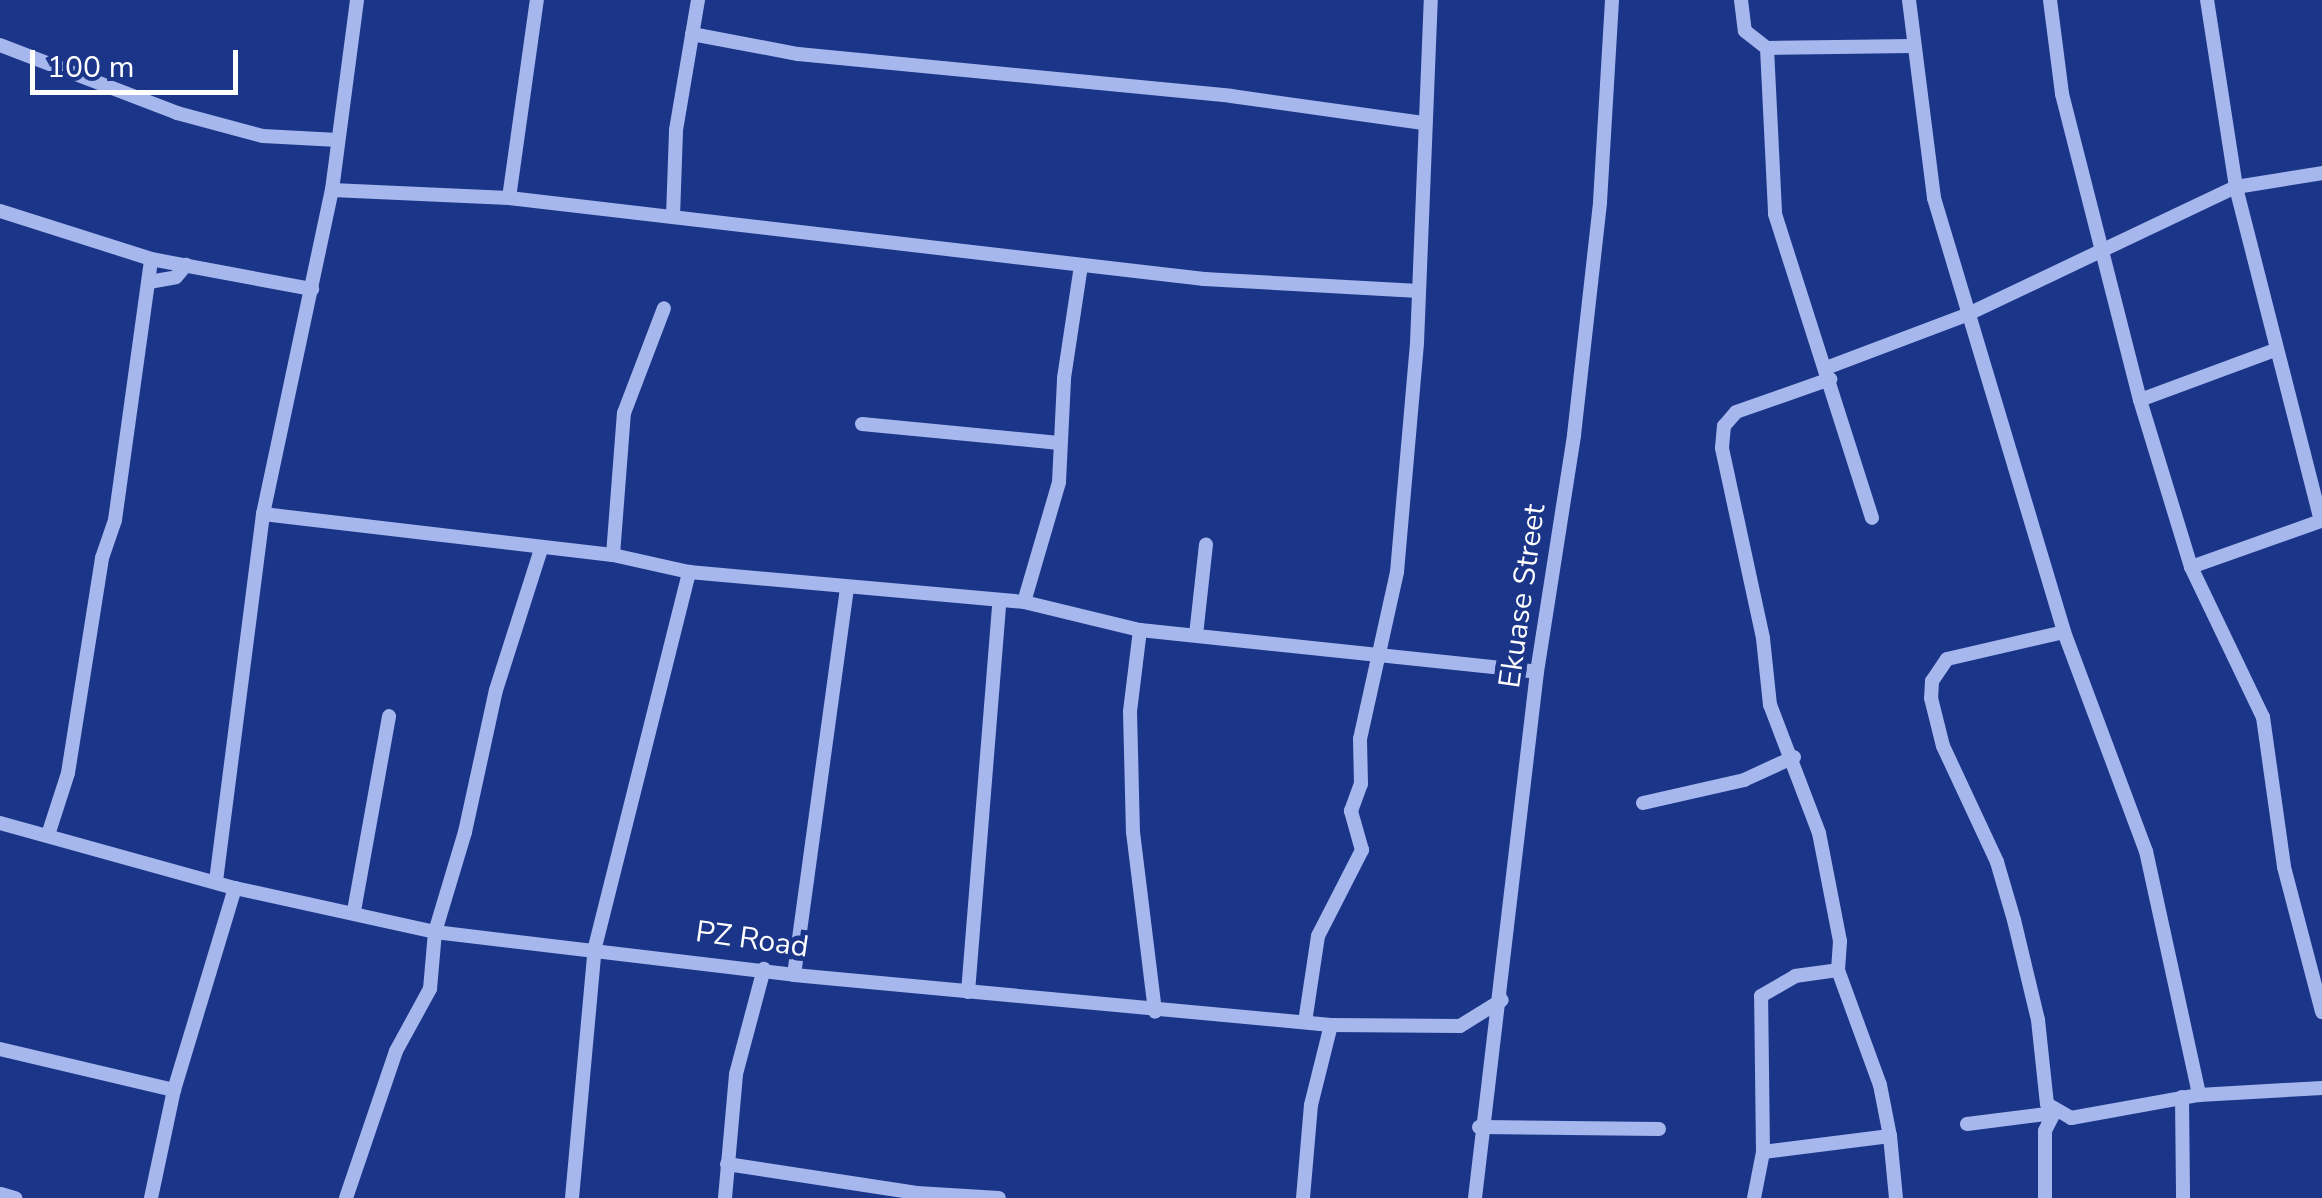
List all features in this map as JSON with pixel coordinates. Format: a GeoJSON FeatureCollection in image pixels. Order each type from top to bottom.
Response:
{"type":"FeatureCollection","features":[{"type":"Feature","properties":{"kind":"street"},"geometry":{"type":"LineString","coordinates":[[216,881],[263,514],[332,190],[357,0]]}},
{"type":"Feature","properties":{"kind":"street"},"geometry":{"type":"LineString","coordinates":[[509,198],[537,0]]}},
{"type":"Feature","properties":{"kind":"street"},"geometry":{"type":"LineString","coordinates":[[673,217],[676,130],[698,0]]}},
{"type":"Feature","properties":{"kind":"street"},"geometry":{"type":"LineString","coordinates":[[1305,1022],[1318,936],[1362,850],[1352,811],[1377,650],[1388,627],[1401,536],[1419,291],[1430,0]]}},
{"type":"Feature","properties":{"kind":"street","name":"Ekuase Street"},"geometry":{"type":"LineString","coordinates":[[1475,1198],[1479,1126],[1502,1000],[1537,672],[1574,435],[1600,202],[1612,0]]}},
{"type":"Feature","properties":{"kind":"street"},"geometry":{"type":"LineString","coordinates":[[1741,0],[1746,30],[1768,48],[1912,46]]}},
{"type":"Feature","properties":{"kind":"street"},"geometry":{"type":"LineString","coordinates":[[1909,0],[1934,198],[2064,632],[2146,851],[2199,1095]]}},
{"type":"Feature","properties":{"kind":"street"},"geometry":{"type":"LineString","coordinates":[[2050,0],[2062,94],[2140,400],[2191,567],[2264,716],[2284,867],[2322,1012]]}},
{"type":"Feature","properties":{"kind":"street"},"geometry":{"type":"LineString","coordinates":[[2191,567],[2322,522],[2236,188],[2207,0]]}},
{"type":"Feature","properties":{"kind":"street"},"geometry":{"type":"LineString","coordinates":[[692,34],[798,54],[1231,96],[1423,123]]}},
{"type":"Feature","properties":{"kind":"street"},"geometry":{"type":"LineString","coordinates":[[0,45],[177,114],[263,136],[338,140]]}},
{"type":"Feature","properties":{"kind":"street"},"geometry":{"type":"LineString","coordinates":[[1768,48],[1775,214],[1872,518]]}},
{"type":"Feature","properties":{"kind":"street"},"geometry":{"type":"LineString","coordinates":[[1896,1198],[1880,1085],[1838,970],[1836,916],[1794,757],[1770,704],[1763,638],[1724,472],[1724,426],[1736,412],[1966,315],[2236,188],[2322,174]]}},
{"type":"Feature","properties":{"kind":"street"},"geometry":{"type":"LineString","coordinates":[[332,190],[509,198],[1081,266],[1419,291]]}},
{"type":"Feature","properties":{"kind":"street"},"geometry":{"type":"LineString","coordinates":[[0,211],[151,259],[312,289]]}},
{"type":"Feature","properties":{"kind":"street"},"geometry":{"type":"LineString","coordinates":[[48,835],[68,773],[102,558],[115,520],[151,259]]}},
{"type":"Feature","properties":{"kind":"street"},"geometry":{"type":"LineString","coordinates":[[149,282],[176,276],[186,265]]}},
{"type":"Feature","properties":{"kind":"street"},"geometry":{"type":"LineString","coordinates":[[1024,602],[1059,482],[1059,442],[1081,266]]}},
{"type":"Feature","properties":{"kind":"street"},"geometry":{"type":"LineString","coordinates":[[613,555],[624,414],[664,308]]}},
{"type":"Feature","properties":{"kind":"street"},"geometry":{"type":"LineString","coordinates":[[2140,400],[2275,350]]}},
{"type":"Feature","properties":{"kind":"street"},"geometry":{"type":"LineString","coordinates":[[862,424],[1059,442]]}},
{"type":"Feature","properties":{"kind":"street"},"geometry":{"type":"LineString","coordinates":[[263,514],[613,555],[689,572],[999,604],[1024,602],[1140,630],[1377,650],[1537,672]]}},
{"type":"Feature","properties":{"kind":"street"},"geometry":{"type":"LineString","coordinates":[[1196,634],[1206,545]]}},
{"type":"Feature","properties":{"kind":"street"},"geometry":{"type":"LineString","coordinates":[[346,1198],[396,1051],[430,989],[435,932],[466,832],[496,690],[540,549]]}},
{"type":"Feature","properties":{"kind":"street"},"geometry":{"type":"LineString","coordinates":[[572,1198],[595,947],[689,572]]}},
{"type":"Feature","properties":{"kind":"street"},"geometry":{"type":"LineString","coordinates":[[794,974],[847,588]]}},
{"type":"Feature","properties":{"kind":"street"},"geometry":{"type":"LineString","coordinates":[[968,992],[999,604]]}},
{"type":"Feature","properties":{"kind":"street"},"geometry":{"type":"LineString","coordinates":[[1140,630],[1130,712],[1133,832],[1155,1012]]}},
{"type":"Feature","properties":{"kind":"street"},"geometry":{"type":"LineString","coordinates":[[2044,1198],[2045,1131],[2054,1113],[2038,1020],[1997,862],[1943,746],[1931,698],[1932,680],[1947,659],[2064,632]]}},
{"type":"Feature","properties":{"kind":"street"},"geometry":{"type":"LineString","coordinates":[[354,912],[389,716]]}},
{"type":"Feature","properties":{"kind":"street"},"geometry":{"type":"LineString","coordinates":[[1643,803],[1744,780],[1794,757]]}},
{"type":"Feature","properties":{"kind":"street","name":"PZ Road"},"geometry":{"type":"LineString","coordinates":[[0,823],[234,888],[435,932],[1155,1012],[1330,1024],[1460,1026],[1502,1000]]}},
{"type":"Feature","properties":{"kind":"street"},"geometry":{"type":"LineString","coordinates":[[151,1198],[174,1090],[234,888]]}},
{"type":"Feature","properties":{"kind":"street"},"geometry":{"type":"LineString","coordinates":[[725,1198],[736,1074],[764,969]]}},
{"type":"Feature","properties":{"kind":"street"},"geometry":{"type":"LineString","coordinates":[[1754,1198],[1762,1152],[1761,996],[1795,976],[1838,970]]}},
{"type":"Feature","properties":{"kind":"street"},"geometry":{"type":"LineString","coordinates":[[1302,1198],[1311,1105],[1330,1024]]}},
{"type":"Feature","properties":{"kind":"street"},"geometry":{"type":"LineString","coordinates":[[0,1049],[174,1090]]}},
{"type":"Feature","properties":{"kind":"street"},"geometry":{"type":"LineString","coordinates":[[1967,1124],[2054,1113],[2071,1118],[2199,1095],[2322,1088]]}},
{"type":"Feature","properties":{"kind":"street"},"geometry":{"type":"LineString","coordinates":[[2182,1097],[2183,1198]]}},
{"type":"Feature","properties":{"kind":"street"},"geometry":{"type":"LineString","coordinates":[[1479,1126],[1659,1128]]}},
{"type":"Feature","properties":{"kind":"street"},"geometry":{"type":"LineString","coordinates":[[1762,1152],[1890,1136]]}},
{"type":"Feature","properties":{"kind":"street"},"geometry":{"type":"LineString","coordinates":[[728,1164],[917,1194],[998,1198]]}},
{"type":"Feature","properties":{"kind":"street"},"geometry":{"type":"LineString","coordinates":[[0,1194],[15,1198]]}}]}
